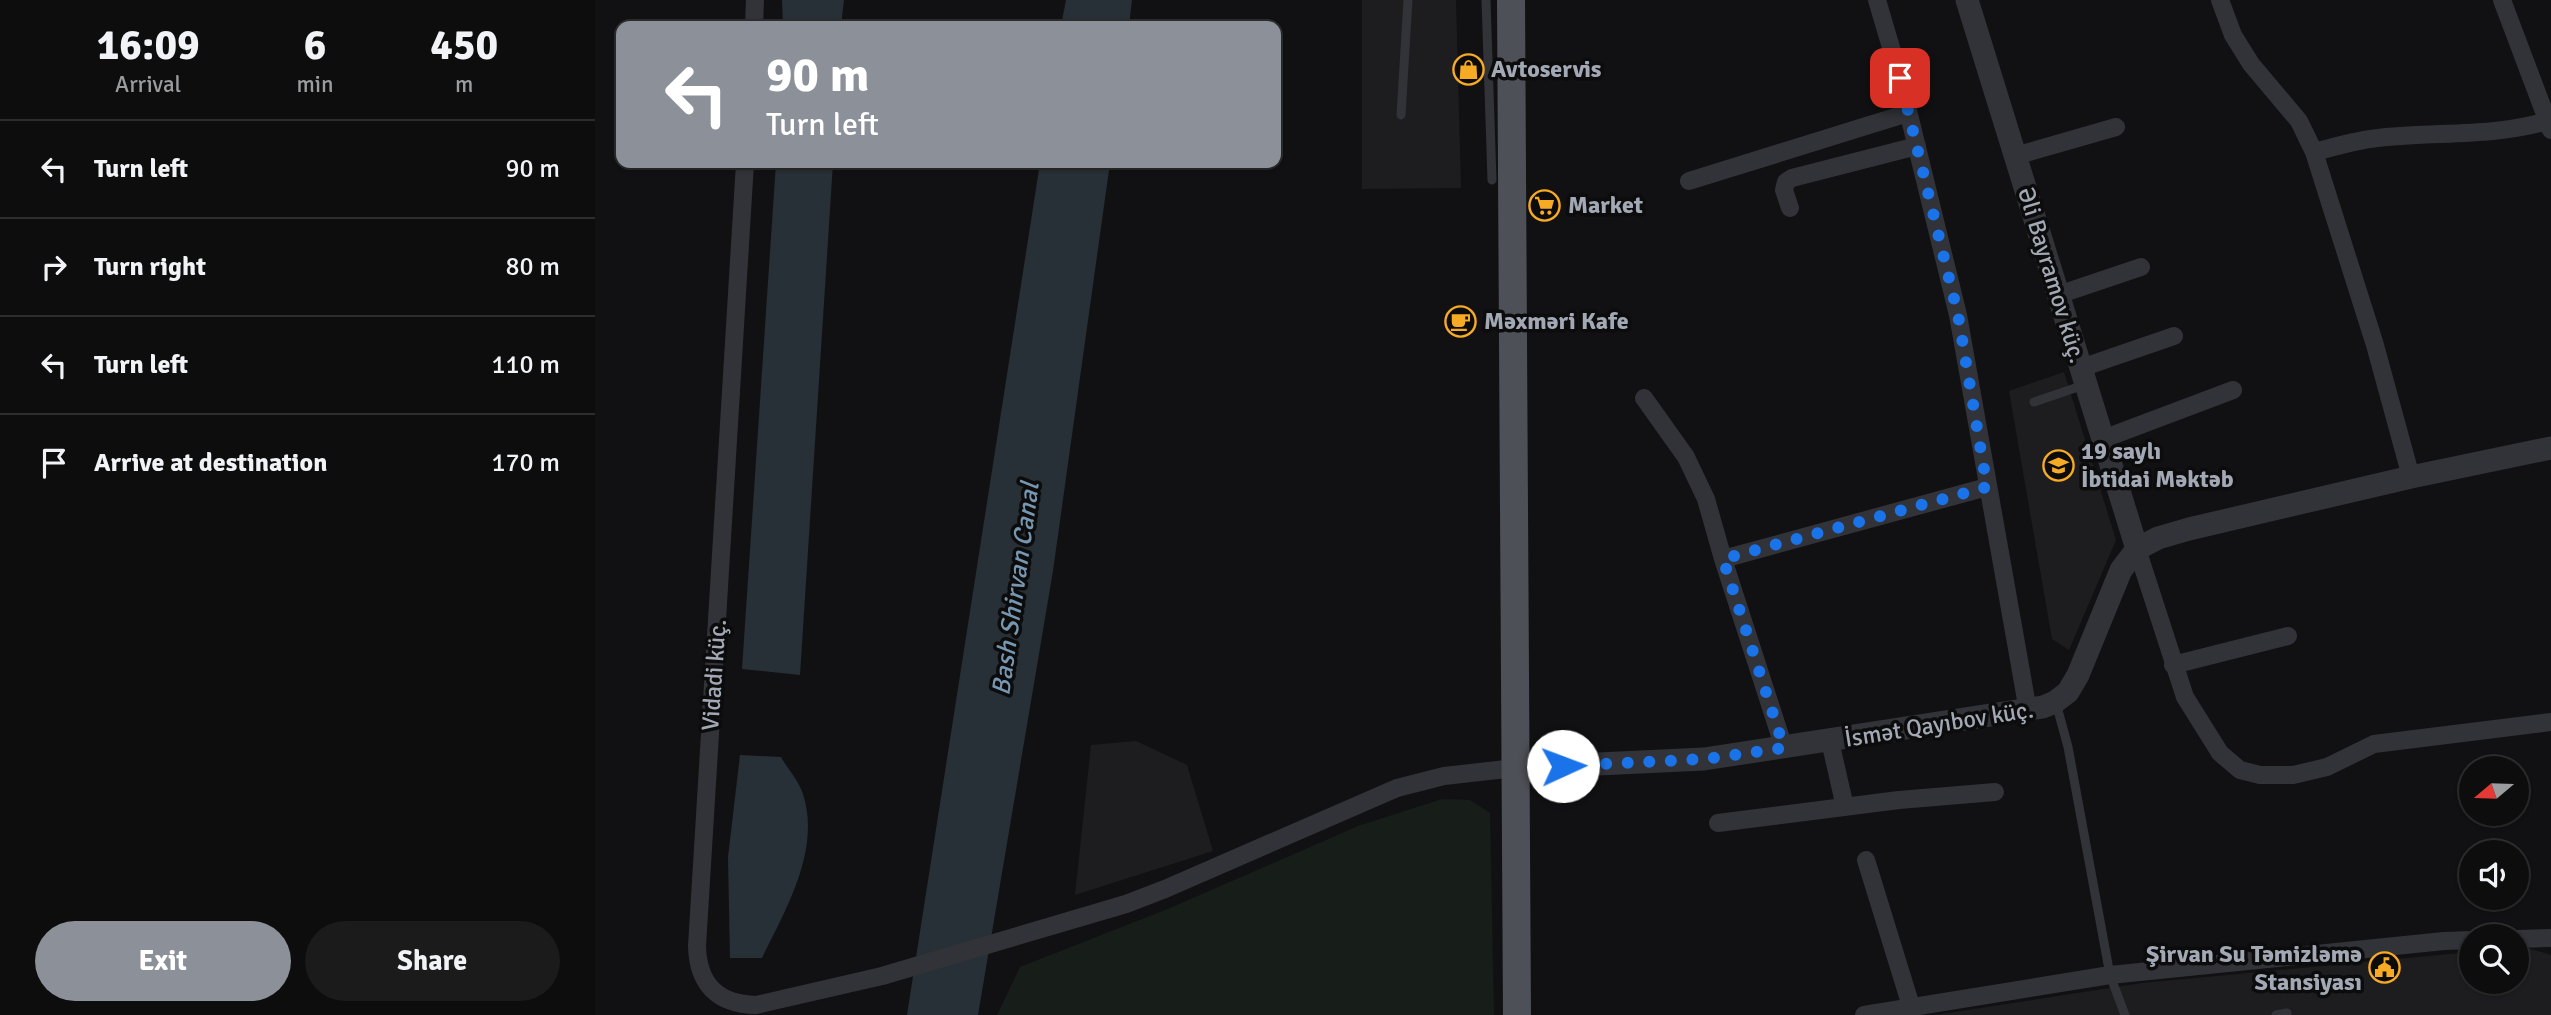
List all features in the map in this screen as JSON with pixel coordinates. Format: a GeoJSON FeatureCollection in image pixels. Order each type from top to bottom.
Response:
{"type":"FeatureCollection","features":[{"type":"Feature","properties":{"kind":"main road"},"geometry":{"type":"LineString","coordinates":[[1511,0],[1517,1015]]}},
{"type":"Feature","properties":{"kind":"street"},"geometry":{"type":"LineString","coordinates":[[754,21],[755,0]]}},
{"type":"Feature","properties":{"kind":"street"},"geometry":{"type":"LineString","coordinates":[[1877,0],[1958,315],[2028,710]]}},
{"type":"Feature","properties":{"kind":"street","name":"Əli Bayramov küç."},"geometry":{"type":"LineString","coordinates":[[1968,0],[2137,549]]}},
{"type":"Feature","properties":{"kind":"street"},"geometry":{"type":"LineString","coordinates":[[2220,0],[2233,35],[2251,64],[2299,121],[2314,152],[2375,345],[2411,477]]}},
{"type":"Feature","properties":{"kind":"street"},"geometry":{"type":"LineString","coordinates":[[2314,152],[2378,138],[2479,134],[2550,124],[2502,0]]}},
{"type":"Feature","properties":{"kind":"street"},"geometry":{"type":"LineString","coordinates":[[1689,181],[1908,113]]}},
{"type":"Feature","properties":{"kind":"street"},"geometry":{"type":"LineString","coordinates":[[2015,156],[2116,128]]}},
{"type":"Feature","properties":{"kind":"street"},"geometry":{"type":"LineString","coordinates":[[1790,208],[1784,190],[1786,182],[1792,178],[1916,146]]}},
{"type":"Feature","properties":{"kind":"street","name":"Vidadi küç."},"geometry":{"type":"LineString","coordinates":[[745,168],[697,964],[706,983],[719,996],[738,1005],[756,1005],[897,971],[1102,912],[1165,889],[1397,788],[1444,776],[1515,768]]}},
{"type":"Feature","properties":{"kind":"street"},"geometry":{"type":"LineString","coordinates":[[2059,295],[2141,267]]}},
{"type":"Feature","properties":{"kind":"street"},"geometry":{"type":"LineString","coordinates":[[2083,376],[2174,336]]}},
{"type":"Feature","properties":{"kind":"street"},"geometry":{"type":"LineString","coordinates":[[2103,439],[2233,390]]}},
{"type":"Feature","properties":{"kind":"street"},"geometry":{"type":"LineString","coordinates":[[1644,398],[1686,457],[1706,499],[1784,748]]}},
{"type":"Feature","properties":{"kind":"street"},"geometry":{"type":"LineString","coordinates":[[2551,448],[2411,477],[2189,529],[2158,538],[2137,549],[2185,697],[2220,753],[2240,770],[2260,775],[2293,775],[2327,767],[2374,744],[2551,722]]}},
{"type":"Feature","properties":{"kind":"street"},"geometry":{"type":"LineString","coordinates":[[1723,559],[1987,487]]}},
{"type":"Feature","properties":{"kind":"street","name":"İsmət Qayıbov küç."},"geometry":{"type":"LineString","coordinates":[[1515,768],[1669,762],[1784,748],[2028,710],[2055,702],[2068,692],[2078,675],[2121,570],[2137,549]]}},
{"type":"Feature","properties":{"kind":"street"},"geometry":{"type":"LineString","coordinates":[[2173,665],[2288,635]]}},
{"type":"Feature","properties":{"kind":"street"},"geometry":{"type":"LineString","coordinates":[[1830,741],[1845,807]]}},
{"type":"Feature","properties":{"kind":"street"},"geometry":{"type":"LineString","coordinates":[[1718,822],[1995,792]]}},
{"type":"Feature","properties":{"kind":"street"},"geometry":{"type":"LineString","coordinates":[[1865,860],[1911,1006]]}},
{"type":"Feature","properties":{"kind":"street"},"geometry":{"type":"LineString","coordinates":[[2529,939],[2551,938]]}},
{"type":"Feature","properties":{"kind":"street"},"geometry":{"type":"LineString","coordinates":[[1868,1015],[2110,975],[2459,941]]}},
{"type":"Feature","properties":{"kind":"lane"},"geometry":{"type":"LineString","coordinates":[[1401,115],[1408,0]]}},
{"type":"Feature","properties":{"kind":"lane"},"geometry":{"type":"LineString","coordinates":[[1486,0],[1492,180]]}},
{"type":"Feature","properties":{"kind":"lane"},"geometry":{"type":"LineString","coordinates":[[2034,402],[2083,376]]}},
{"type":"Feature","properties":{"kind":"lane"},"geometry":{"type":"LineString","coordinates":[[2055,702],[2063,722],[2110,975],[2125,1015]]}},
{"type":"Feature","properties":{"kind":"lane"},"geometry":{"type":"LineString","coordinates":[[2276,1015],[2287,1013]]}},
{"type":"Feature","properties":{"kind":"shaded area"},"geometry":{"type":"Polygon","coordinates":[[[1362,0],[1456,0],[1461,188],[1362,189],[1362,0]]]}},
{"type":"Feature","properties":{"kind":"shaded area","name":"19 saylı İbtidai Məktəb"},"geometry":{"type":"Polygon","coordinates":[[[2064,372],[2116,540],[2069,650],[2052,639],[2009,391],[2064,372]]]}},
{"type":"Feature","properties":{"kind":"shaded area"},"geometry":{"type":"Polygon","coordinates":[[[1136,741],[1187,765],[1213,851],[1075,895],[1091,745],[1136,741]]]}},
{"type":"Feature","properties":{"kind":"shaded area"},"geometry":{"type":"Polygon","coordinates":[[[1442,799],[1470,800],[1490,813],[1494,1015],[997,1015],[1020,967],[1170,908],[1358,826],[1442,799]]]}},
{"type":"Feature","properties":{"kind":"shaded area","name":"Şirvan Su Təmizləmə Stansiyası"},"geometry":{"type":"Polygon","coordinates":[[[2529,948],[2551,955],[2551,1015],[1935,1015],[2142,983],[2459,953],[2459,994],[2529,994],[2529,948]]]}},
{"type":"Feature","properties":{"kind":"water"},"geometry":{"type":"Polygon","coordinates":[[[782,0],[844,0],[842,21],[783,21],[782,0]]]}},
{"type":"Feature","properties":{"kind":"water"},"geometry":{"type":"Polygon","coordinates":[[[1066,0],[1132,0],[1130,21],[1062,21],[1066,0]]]}},
{"type":"Feature","properties":{"kind":"water"},"geometry":{"type":"Polygon","coordinates":[[[776,168],[833,168],[800,675],[742,669],[776,168]]]}},
{"type":"Feature","properties":{"kind":"water","name":"Bash Shirvan Canal"},"geometry":{"type":"Polygon","coordinates":[[[1039,168],[1109,168],[1053,571],[978,1015],[907,1015],[1039,168]]]}},
{"type":"Feature","properties":{"kind":"water"},"geometry":{"type":"Polygon","coordinates":[[[740,755],[781,757],[801,789],[807,815],[808,836],[798,879],[762,958],[730,958],[728,857],[740,755]]]}},
{"type":"Feature","properties":{"kind":"place","name":"Avtoservis"},"geometry":{"type":"Point","coordinates":[1468,69]}},
{"type":"Feature","properties":{"kind":"place","name":"Market"},"geometry":{"type":"Point","coordinates":[1545,205]}},
{"type":"Feature","properties":{"kind":"place","name":"Məxməri Kafe"},"geometry":{"type":"Point","coordinates":[1461,321]}},
{"type":"Feature","properties":{"kind":"place","name":"19 saylı İbtidai Məktəb"},"geometry":{"type":"Point","coordinates":[2058,465]}},
{"type":"Feature","properties":{"kind":"place","name":"Şirvan Su Təmizləmə Stansiyası"},"geometry":{"type":"Point","coordinates":[2385,968]}},
{"type":"Feature","properties":{"kind":"route"},"geometry":{"type":"LineString","coordinates":[[1563,766],[1658,763],[1784,748],[1723,559],[1987,487],[1958,315],[1900,78]]}}]}
